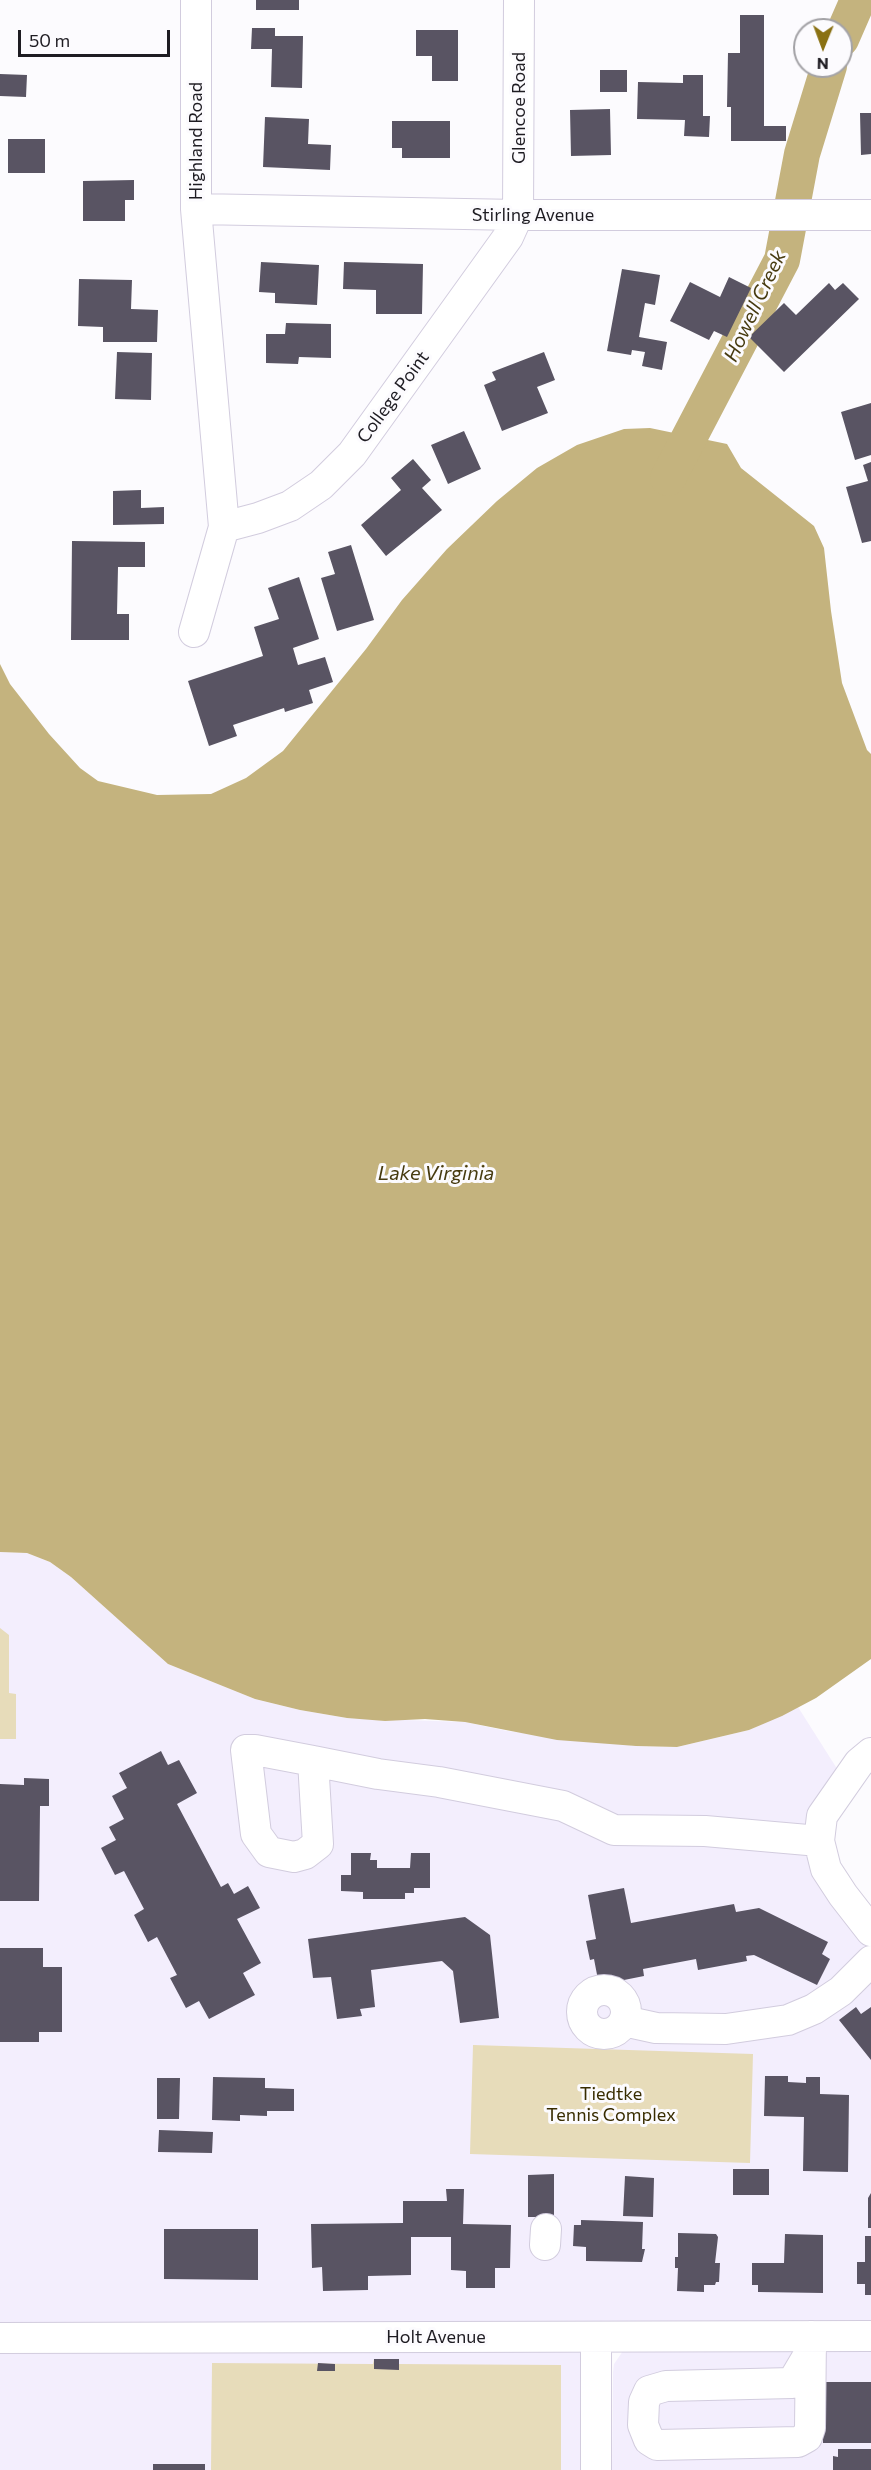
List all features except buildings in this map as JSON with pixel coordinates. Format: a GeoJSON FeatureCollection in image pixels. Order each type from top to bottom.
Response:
{"type":"FeatureCollection","features":[{"type":"Feature","properties":{"kind":"street","name":"Highland Road"},"geometry":{"type":"LineString","coordinates":[[196,0],[196,209]]}},
{"type":"Feature","properties":{"kind":"street","name":"Glencoe Road"},"geometry":{"type":"LineString","coordinates":[[518,215],[519,0]]}},
{"type":"Feature","properties":{"kind":"street","name":"Stirling Avenue"},"geometry":{"type":"LineString","coordinates":[[196,209],[518,215],[871,215]]}},
{"type":"Feature","properties":{"kind":"street"},"geometry":{"type":"LineString","coordinates":[[194,632],[224,527],[196,209]]}},
{"type":"Feature","properties":{"kind":"street","name":"College Point"},"geometry":{"type":"LineString","coordinates":[[224,527],[290,506],[321,485],[352,454],[508,237],[518,215]]}},
{"type":"Feature","properties":{"kind":"street"},"geometry":{"type":"LineString","coordinates":[[865,1758],[822,1816],[819,1841],[826,1869],[871,1931]]}},
{"type":"Feature","properties":{"kind":"street"},"geometry":{"type":"LineString","coordinates":[[313,1761],[562,1806],[614,1830],[705,1831],[819,1841]]}},
{"type":"Feature","properties":{"kind":"street"},"geometry":{"type":"LineString","coordinates":[[624,2021],[656,2028],[726,2029],[788,2020],[814,2009],[841,1991],[871,1961]]}},
{"type":"Feature","properties":{"kind":"street","name":"Holt Avenue"},"geometry":{"type":"LineString","coordinates":[[0,2338],[596,2337],[811,2344],[871,2336]]}},
{"type":"Feature","properties":{"kind":"street"},"geometry":{"type":"LineString","coordinates":[[596,2337],[596,2470]]}},
{"type":"Feature","properties":{"kind":"street"},"geometry":{"type":"LineString","coordinates":[[811,2344],[810,2428],[807,2437],[798,2442],[657,2445],[649,2440],[643,2425],[644,2402],[649,2391],[666,2386],[792,2384],[811,2344]]}},
{"type":"Feature","properties":{"kind":"shaded area"},"geometry":{"type":"Polygon","coordinates":[[[0,1552],[27,1553],[50,1562],[71,1577],[168,1664],[255,1699],[300,1710],[347,1718],[465,1722],[507,1731],[636,1746],[677,1747],[749,1730],[798,1707],[841,1775],[817,1806],[871,1941],[871,2327],[584,2327],[583,2470],[0,2470],[0,1552]]]}},
{"type":"Feature","properties":{"kind":"shaded area"},"geometry":{"type":"Polygon","coordinates":[[[871,2347],[871,2470],[612,2470],[613,2372],[614,2364],[623,2351],[871,2347]]]}},
{"type":"Feature","properties":{"kind":"green space"},"geometry":{"type":"Polygon","coordinates":[[[0,1628],[9,1635],[9,1693],[16,1694],[16,1739],[0,1739],[0,1628]]]}},
{"type":"Feature","properties":{"kind":"green space","name":"Tiedtke Tennis Complex"},"geometry":{"type":"Polygon","coordinates":[[[473,2045],[753,2054],[750,2163],[470,2154],[473,2045]]]}},
{"type":"Feature","properties":{"kind":"green space"},"geometry":{"type":"Polygon","coordinates":[[[374,2359],[399,2359],[399,2364],[561,2365],[561,2470],[211,2470],[212,2363],[373,2364],[374,2359]]]}},
{"type":"Feature","properties":{"kind":"water","name":"Lake Virginia"},"geometry":{"type":"Polygon","coordinates":[[[650,428],[727,444],[741,468],[814,526],[824,548],[842,683],[867,750],[871,754],[871,1659],[816,1698],[782,1716],[749,1730],[677,1747],[557,1740],[465,1722],[347,1718],[255,1699],[168,1664],[71,1577],[50,1562],[27,1553],[0,1552],[0,664],[10,684],[49,734],[80,768],[98,781],[157,795],[211,794],[246,778],[283,751],[366,649],[402,600],[447,549],[497,501],[537,468],[577,445],[624,429],[650,428]]]}},
{"type":"Feature","properties":{"kind":"waterway","name":"Howell Creek"},"geometry":{"type":"LineString","coordinates":[[850,18],[858,0]]}},
{"type":"Feature","properties":{"kind":"waterway","name":"Howell Creek"},"geometry":{"type":"LineString","coordinates":[[668,478],[782,260],[802,154],[825,78]]}}]}
